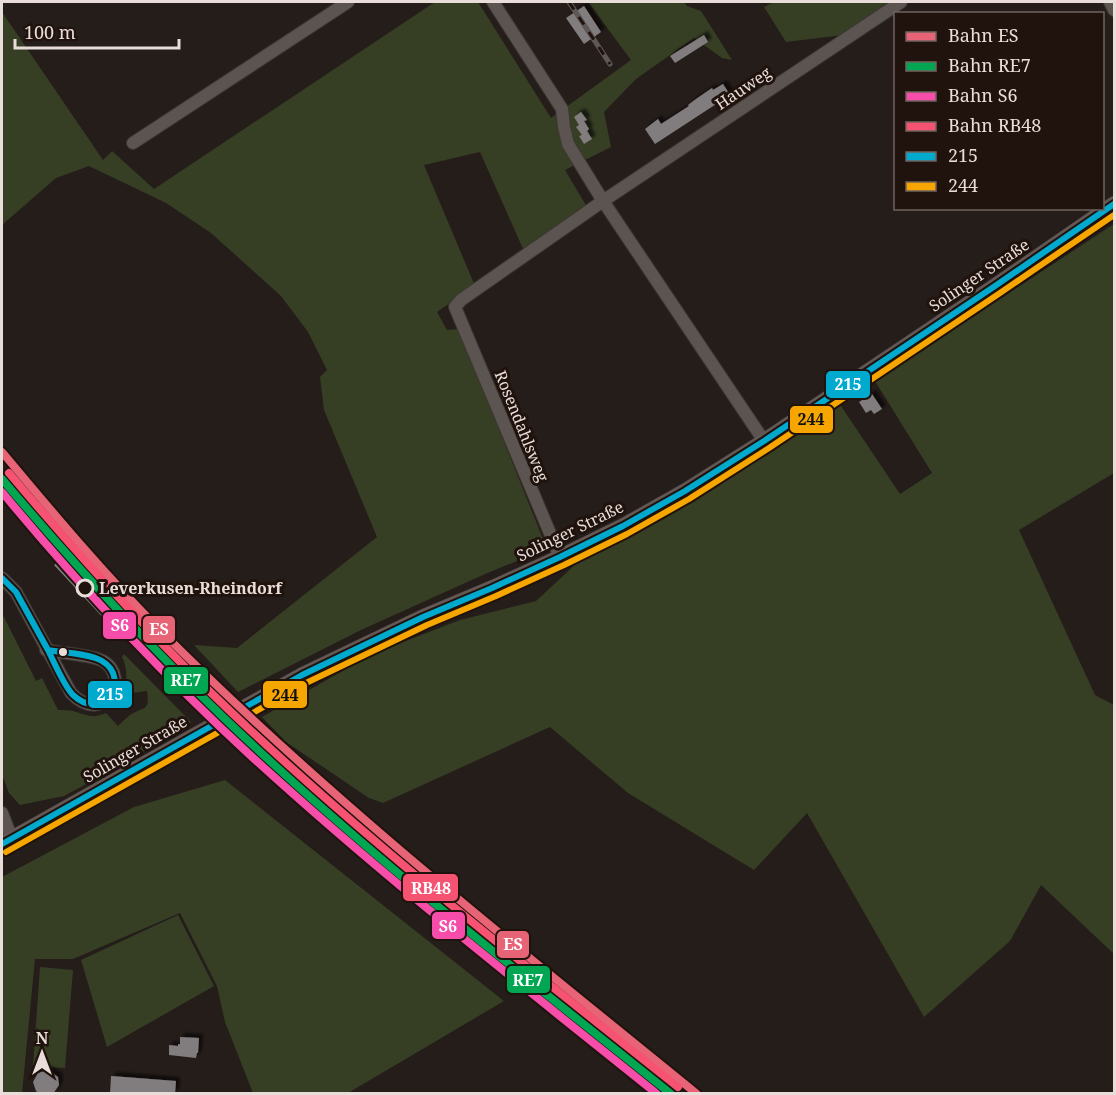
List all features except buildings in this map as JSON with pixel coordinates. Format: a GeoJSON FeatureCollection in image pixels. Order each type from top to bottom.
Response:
{"type":"FeatureCollection","features":[{"type":"Feature","properties":{"kind":"main road","name":"Solinger Straße"},"geometry":{"type":"LineString","coordinates":[[7,842],[302,675],[423,617],[560,557],[686,491],[764,441],[1114,204]]}},
{"type":"Feature","properties":{"kind":"street"},"geometry":{"type":"LineString","coordinates":[[133,143],[348,2]]}},
{"type":"Feature","properties":{"kind":"street"},"geometry":{"type":"LineString","coordinates":[[494,2],[562,109],[568,144],[603,201],[764,441]]}},
{"type":"Feature","properties":{"kind":"street","name":"Hauweg"},"geometry":{"type":"LineString","coordinates":[[455,307],[461,300],[603,201],[901,2]]}},
{"type":"Feature","properties":{"kind":"street"},"geometry":{"type":"LineString","coordinates":[[1110,2],[1114,10]]}},
{"type":"Feature","properties":{"kind":"street","name":"Rosendahlsweg"},"geometry":{"type":"LineString","coordinates":[[455,307],[560,557]]}},
{"type":"Feature","properties":{"kind":"street"},"geometry":{"type":"LineString","coordinates":[[2,578],[16,592],[46,650],[70,693],[84,703],[96,704],[106,701],[112,694],[114,677],[110,668],[103,661],[92,657],[46,650]]}},
{"type":"Feature","properties":{"kind":"street","name":"Solinger Straße"},"geometry":{"type":"LineString","coordinates":[[2,813],[7,842]]}},
{"type":"Feature","properties":{"kind":"green space"},"geometry":{"type":"Polygon","coordinates":[[[435,2],[478,2],[551,118],[631,60],[588,2],[684,2],[687,6],[701,11],[732,60],[722,58],[694,38],[636,79],[604,112],[611,147],[565,170],[587,207],[524,251],[480,152],[424,165],[475,286],[437,312],[447,330],[459,329],[543,539],[539,552],[361,630],[238,692],[194,645],[237,648],[377,537],[324,410],[320,377],[327,370],[308,332],[281,296],[211,233],[166,203],[89,166],[56,178],[2,225],[2,12],[103,160],[112,151],[154,189],[435,2]]]}},
{"type":"Feature","properties":{"kind":"green space"},"geometry":{"type":"Polygon","coordinates":[[[774,2],[894,2],[843,35],[786,42],[764,7],[774,2]]]}},
{"type":"Feature","properties":{"kind":"green space"},"geometry":{"type":"Polygon","coordinates":[[[1114,224],[1114,473],[1019,530],[1095,695],[1114,705],[1114,954],[1041,885],[1010,941],[924,1017],[807,813],[754,870],[628,793],[550,727],[383,803],[369,798],[286,742],[262,717],[372,654],[460,620],[536,601],[578,562],[660,521],[839,403],[900,494],[932,473],[875,381],[1114,224]]]}},
{"type":"Feature","properties":{"kind":"green space"},"geometry":{"type":"Polygon","coordinates":[[[2,615],[36,681],[42,678],[58,710],[93,716],[106,713],[118,726],[130,715],[145,708],[148,702],[147,691],[123,694],[126,675],[122,657],[124,654],[191,722],[118,767],[64,796],[20,805],[9,793],[2,775],[2,615]]]}},
{"type":"Feature","properties":{"kind":"green space"},"geometry":{"type":"Polygon","coordinates":[[[225,780],[504,1001],[348,1093],[253,1093],[225,1022],[217,986],[180,913],[73,959],[35,959],[22,1093],[2,1093],[2,877],[134,807],[225,780]]]}},
{"type":"Feature","properties":{"kind":"green space"},"geometry":{"type":"Polygon","coordinates":[[[178,915],[214,986],[107,1047],[81,960],[178,915]]]}},
{"type":"Feature","properties":{"kind":"green space"},"geometry":{"type":"Polygon","coordinates":[[[40,967],[73,970],[65,1068],[33,1066],[40,967]]]}},
{"type":"Feature","properties":{"kind":"railway"},"geometry":{"type":"LineString","coordinates":[[569,2],[610,64]]}},
{"type":"Feature","properties":{"kind":"rail line","name":"ES"},"geometry":{"type":"LineString","coordinates":[[2,452],[79,543],[139,609],[224,692],[422,869],[697,1094]]}},
{"type":"Feature","properties":{"kind":"rail line","name":"RB48"},"geometry":{"type":"LineString","coordinates":[[9,473],[144,625],[283,761],[393,857],[678,1087]]}},
{"type":"Feature","properties":{"kind":"rail line","name":"RE7"},"geometry":{"type":"LineString","coordinates":[[2,479],[137,631],[276,767],[443,910],[671,1094]]}},
{"type":"Feature","properties":{"kind":"rail line","name":"S6"},"geometry":{"type":"LineString","coordinates":[[2,492],[122,628],[250,755],[400,885],[657,1094]]}},
{"type":"Feature","properties":{"kind":"transit line","name":"215"},"geometry":{"type":"LineString","coordinates":[[2,844],[302,675],[423,617],[560,557],[623,526],[685,491],[764,441],[1114,204]]}},
{"type":"Feature","properties":{"kind":"transit line","name":"244"},"geometry":{"type":"LineString","coordinates":[[6,852],[306,683],[427,625],[564,565],[627,534],[689,499],[769,448],[1114,215]]}},
{"type":"Feature","properties":{"kind":"transit line","name":"215"},"geometry":{"type":"LineString","coordinates":[[2,578],[16,592],[48,650]]}},
{"type":"Feature","properties":{"kind":"transit line","name":"215"},"geometry":{"type":"LineString","coordinates":[[48,650],[83,655],[102,661],[111,669],[114,678],[114,687],[110,695],[94,704],[84,702],[73,695],[48,650]]}},
{"type":"Feature","properties":{"kind":"place","name":"Leverkusen-Rheindorf"},"geometry":{"type":"Point","coordinates":[85,588]}}]}
